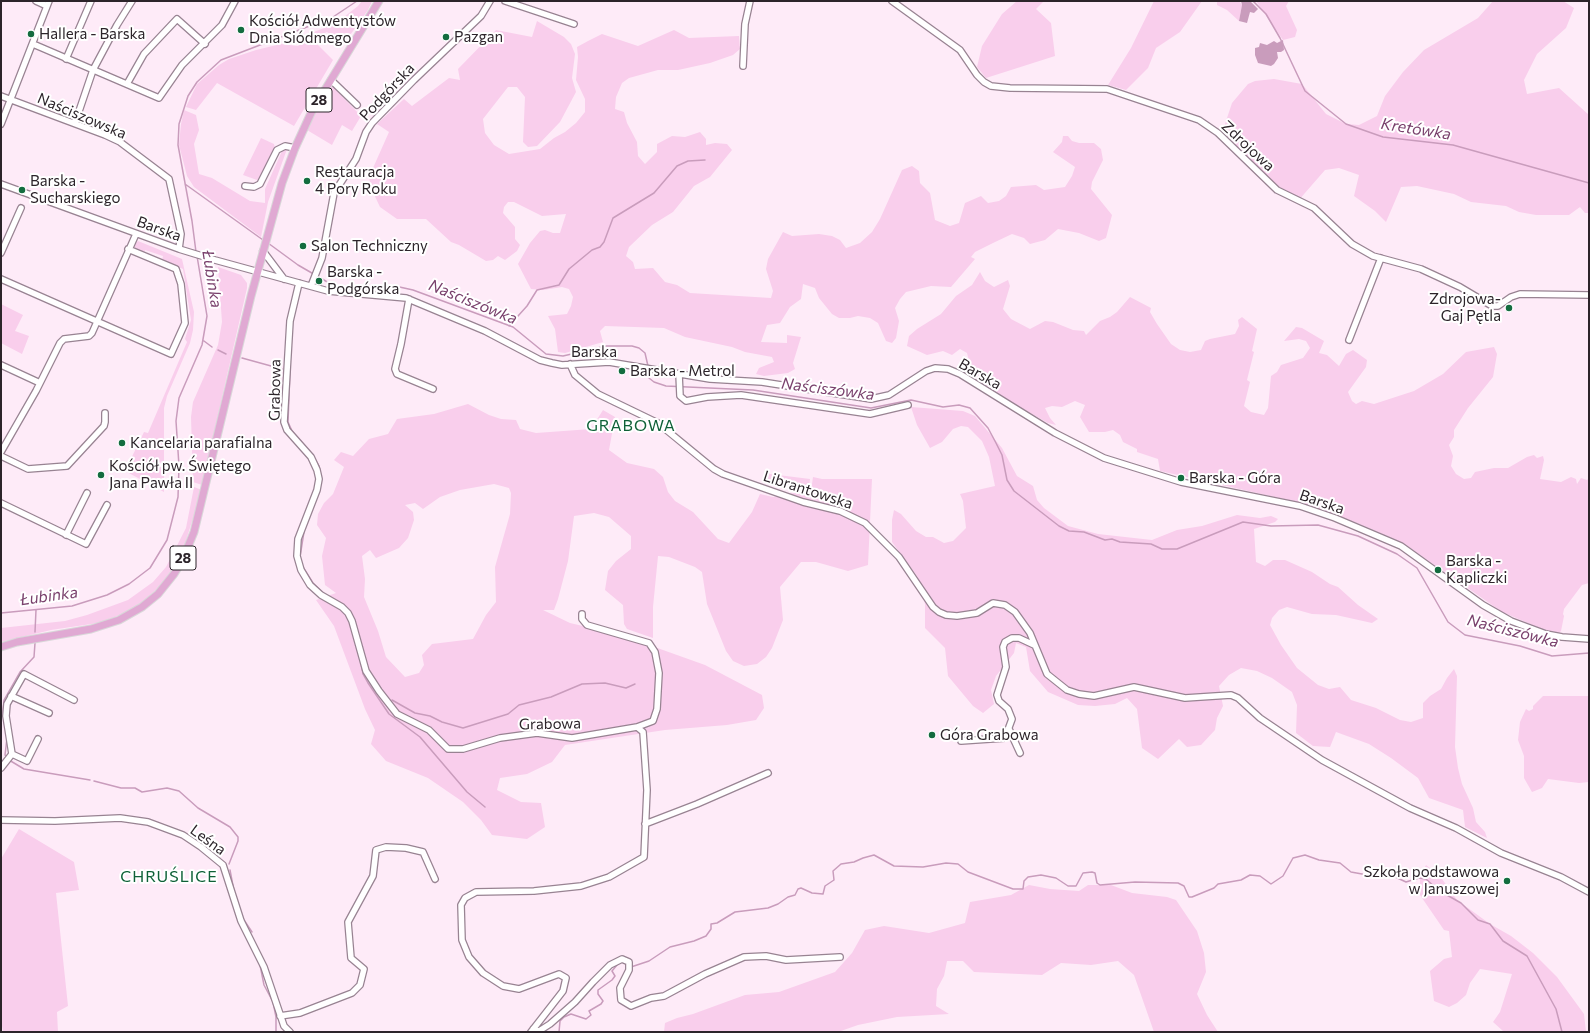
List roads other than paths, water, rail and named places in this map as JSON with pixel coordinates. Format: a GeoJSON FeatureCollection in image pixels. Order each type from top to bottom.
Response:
{"type":"FeatureCollection","features":[{"type":"Feature","properties":{"kind":"main road","name":"28"},"geometry":{"type":"LineString","coordinates":[[1,647],[23,640],[91,629],[119,620],[147,603],[158,594],[182,561],[194,532],[258,271],[282,183],[295,148],[312,111],[379,1]]}},
{"type":"Feature","properties":{"kind":"street"},"geometry":{"type":"LineString","coordinates":[[1,124],[48,3],[36,1]]}},
{"type":"Feature","properties":{"kind":"street"},"geometry":{"type":"LineString","coordinates":[[66,59],[92,1]]}},
{"type":"Feature","properties":{"kind":"street"},"geometry":{"type":"LineString","coordinates":[[75,123],[93,70],[117,25],[132,1]]}},
{"type":"Feature","properties":{"kind":"street"},"geometry":{"type":"LineString","coordinates":[[33,44],[160,98],[182,66],[222,25],[235,1]]}},
{"type":"Feature","properties":{"kind":"street","name":"Podgórska"},"geometry":{"type":"LineString","coordinates":[[311,286],[322,258],[334,193],[356,159],[366,132],[372,123],[414,80],[482,16],[490,1]]}},
{"type":"Feature","properties":{"kind":"street"},"geometry":{"type":"LineString","coordinates":[[505,1],[574,24]]}},
{"type":"Feature","properties":{"kind":"street"},"geometry":{"type":"LineString","coordinates":[[743,66],[746,24],[750,1]]}},
{"type":"Feature","properties":{"kind":"street","name":"Zdrojowa"},"geometry":{"type":"LineString","coordinates":[[892,1],[960,50],[977,75],[991,86],[1010,88],[1107,89],[1200,120],[1218,133],[1277,190],[1314,208],[1352,244],[1364,252],[1421,269],[1460,287],[1492,306],[1498,306],[1511,297],[1520,294],[1589,294]]}},
{"type":"Feature","properties":{"kind":"street"},"geometry":{"type":"LineString","coordinates":[[127,84],[144,54],[177,19],[205,44]]}},
{"type":"Feature","properties":{"kind":"street"},"geometry":{"type":"LineString","coordinates":[[331,80],[357,105]]}},
{"type":"Feature","properties":{"kind":"street","name":"Naściszowska"},"geometry":{"type":"LineString","coordinates":[[1,96],[75,123],[120,142],[169,178],[181,234],[181,250]]}},
{"type":"Feature","properties":{"kind":"street"},"geometry":{"type":"LineString","coordinates":[[245,186],[254,187],[260,184],[277,150],[285,146],[295,148]]}},
{"type":"Feature","properties":{"kind":"street","name":"Barska"},"geometry":{"type":"LineString","coordinates":[[3,185],[181,250],[215,260],[341,293],[390,295],[409,299],[485,331],[540,360],[562,364],[609,362],[718,380],[762,382],[871,399],[889,395],[926,371],[934,368],[948,369],[965,377],[1055,433],[1104,458],[1181,482],[1300,506],[1336,518],[1401,546],[1483,605],[1511,620],[1530,628],[1562,638],[1589,639]]}},
{"type":"Feature","properties":{"kind":"street"},"geometry":{"type":"LineString","coordinates":[[1,253],[21,208]]}},
{"type":"Feature","properties":{"kind":"street"},"geometry":{"type":"LineString","coordinates":[[1,452],[62,341],[91,335],[128,249],[136,234]]}},
{"type":"Feature","properties":{"kind":"street"},"geometry":{"type":"LineString","coordinates":[[264,248],[284,279]]}},
{"type":"Feature","properties":{"kind":"street"},"geometry":{"type":"LineString","coordinates":[[1,279],[171,354],[185,323],[181,284],[176,269],[128,249]]}},
{"type":"Feature","properties":{"kind":"street"},"geometry":{"type":"LineString","coordinates":[[1349,340],[1381,258]]}},
{"type":"Feature","properties":{"kind":"street","name":"Grabowa"},"geometry":{"type":"LineString","coordinates":[[299,283],[290,321],[284,422],[287,430],[311,457],[318,470],[319,479],[317,490],[298,539],[297,556],[301,570],[310,585],[321,595],[342,607],[348,613],[352,621],[366,671],[397,714],[429,730],[448,749],[463,749],[500,738],[537,734],[572,738],[637,727],[653,721],[657,710],[659,673],[655,652],[649,643],[587,625],[582,619],[582,614]]}},
{"type":"Feature","properties":{"kind":"street"},"geometry":{"type":"LineString","coordinates":[[409,299],[402,344],[395,370],[397,374],[433,389]]}},
{"type":"Feature","properties":{"kind":"street","name":"Librantowska"},"geometry":{"type":"LineString","coordinates":[[570,364],[575,375],[598,394],[658,423],[714,469],[724,474],[803,502],[840,511],[865,523],[899,557],[933,606],[939,612],[946,615],[957,616],[977,613],[993,603],[1005,605],[1024,622],[1047,674],[1067,690],[1079,694],[1094,696],[1134,687],[1185,698],[1231,695],[1238,698],[1260,718],[1322,760],[1410,808],[1456,828],[1501,853],[1561,877],[1589,892]]}},
{"type":"Feature","properties":{"kind":"street"},"geometry":{"type":"LineString","coordinates":[[1,365],[40,383]]}},
{"type":"Feature","properties":{"kind":"street"},"geometry":{"type":"LineString","coordinates":[[678,374],[680,396],[686,401],[707,397],[741,395],[870,414],[908,405]]}},
{"type":"Feature","properties":{"kind":"street"},"geometry":{"type":"LineString","coordinates":[[1,456],[28,469],[67,466],[104,426],[104,413]]}},
{"type":"Feature","properties":{"kind":"street"},"geometry":{"type":"LineString","coordinates":[[66,535],[87,493]]}},
{"type":"Feature","properties":{"kind":"street"},"geometry":{"type":"LineString","coordinates":[[2,506],[86,544],[107,505]]}},
{"type":"Feature","properties":{"kind":"street"},"geometry":{"type":"LineString","coordinates":[[961,741],[1005,738],[1012,719],[1008,710],[999,701],[997,696],[1006,667],[1003,647],[1005,642],[1012,638],[1019,638],[1034,645]]}},
{"type":"Feature","properties":{"kind":"street"},"geometry":{"type":"LineString","coordinates":[[1,768],[9,757],[6,716],[7,704],[24,674],[74,700]]}},
{"type":"Feature","properties":{"kind":"street"},"geometry":{"type":"LineString","coordinates":[[11,696],[49,713]]}},
{"type":"Feature","properties":{"kind":"street"},"geometry":{"type":"LineString","coordinates":[[532,1031],[563,991],[566,978],[559,974],[519,989],[503,986],[483,973],[469,957],[462,940],[461,905],[465,898],[476,892],[534,891],[581,886],[609,877],[644,857],[647,790],[643,732],[637,727]]}},
{"type":"Feature","properties":{"kind":"street"},"geometry":{"type":"LineString","coordinates":[[1009,729],[1020,753]]}},
{"type":"Feature","properties":{"kind":"street"},"geometry":{"type":"LineString","coordinates":[[9,757],[27,760],[38,739]]}},
{"type":"Feature","properties":{"kind":"street"},"geometry":{"type":"LineString","coordinates":[[645,824],[697,804],[768,773]]}},
{"type":"Feature","properties":{"kind":"street","name":"Leśna"},"geometry":{"type":"LineString","coordinates":[[1,820],[56,821],[120,818],[148,822],[183,835],[201,847],[223,865],[236,909],[264,967],[284,1026],[290,1032]]}},
{"type":"Feature","properties":{"kind":"street"},"geometry":{"type":"LineString","coordinates":[[280,1016],[300,1013],[352,993],[360,985],[364,969],[351,958],[348,922],[373,876],[376,850],[386,847],[406,848],[423,852],[435,878]]}},
{"type":"Feature","properties":{"kind":"street"},"geometry":{"type":"LineString","coordinates":[[532,1031],[539,1031],[550,1024],[575,1002],[610,965],[622,959],[629,962],[629,970],[620,988],[621,1000],[631,1006],[651,998],[664,996],[705,974],[744,957],[766,956],[786,960],[840,957]]}},
{"type":"Feature","properties":{"kind":"waterway","name":"Łubinka"},"geometry":{"type":"LineString","coordinates":[[196,252],[178,145],[179,124],[188,96],[197,82],[221,60],[333,17],[357,1]]}},
{"type":"Feature","properties":{"kind":"waterway","name":"Kretówka"},"geometry":{"type":"LineString","coordinates":[[1253,1],[1266,14],[1280,38],[1305,91],[1346,124],[1383,137],[1453,145],[1589,183]]}},
{"type":"Feature","properties":{"kind":"waterway"},"geometry":{"type":"LineString","coordinates":[[509,326],[527,306],[537,290],[559,285],[569,269],[592,250],[600,247],[604,242],[613,218],[654,193],[677,166],[688,161],[705,160]]}},
{"type":"Feature","properties":{"kind":"waterway","name":"Naściszówka"},"geometry":{"type":"LineString","coordinates":[[185,184],[263,240]]}},
{"type":"Feature","properties":{"kind":"waterway","name":"Naściszówka"},"geometry":{"type":"LineString","coordinates":[[268,243],[298,265],[336,287],[366,288],[395,286],[413,290],[513,327],[546,354],[563,356],[606,346],[632,346],[639,348],[645,353],[648,366]]}},
{"type":"Feature","properties":{"kind":"waterway","name":"Łubinka"},"geometry":{"type":"LineString","coordinates":[[1,613],[72,606],[107,595],[129,584],[150,568],[167,540],[178,497],[179,466],[176,421],[179,398],[202,345],[207,316],[197,256]]}},
{"type":"Feature","properties":{"kind":"waterway"},"geometry":{"type":"LineString","coordinates":[[204,341],[212,347]]}},
{"type":"Feature","properties":{"kind":"waterway"},"geometry":{"type":"LineString","coordinates":[[218,350],[226,354]]}},
{"type":"Feature","properties":{"kind":"waterway"},"geometry":{"type":"LineString","coordinates":[[242,358],[282,369]]}},
{"type":"Feature","properties":{"kind":"waterway"},"geometry":{"type":"LineString","coordinates":[[290,370],[288,422],[292,431],[311,453]]}},
{"type":"Feature","properties":{"kind":"waterway","name":"Naściszówka"},"geometry":{"type":"LineString","coordinates":[[648,370],[649,378],[654,382],[666,386],[753,390],[871,408],[911,400],[943,407],[959,405],[970,408],[988,428],[996,443],[1002,455],[1007,480],[1014,491],[1059,526],[1069,531],[1084,532],[1105,540],[1112,539],[1120,542],[1151,544],[1162,549],[1177,549],[1243,522],[1271,526],[1318,525],[1358,536],[1397,554],[1417,568],[1448,622],[1465,635],[1520,646],[1552,656],[1589,653]]}},
{"type":"Feature","properties":{"kind":"waterway"},"geometry":{"type":"LineString","coordinates":[[313,456],[319,466],[321,477]]}},
{"type":"Feature","properties":{"kind":"waterway"},"geometry":{"type":"LineString","coordinates":[[300,557],[304,532]]}},
{"type":"Feature","properties":{"kind":"waterway"},"geometry":{"type":"LineString","coordinates":[[303,567],[313,583],[325,595]]}},
{"type":"Feature","properties":{"kind":"waterway"},"geometry":{"type":"LineString","coordinates":[[35,632],[36,610]]}},
{"type":"Feature","properties":{"kind":"waterway"},"geometry":{"type":"LineString","coordinates":[[5,728],[3,712],[4,700],[20,672],[34,657],[35,643]]}},
{"type":"Feature","properties":{"kind":"waterway"},"geometry":{"type":"LineString","coordinates":[[361,663],[363,674],[389,714],[420,737],[467,792],[485,807]]}},
{"type":"Feature","properties":{"kind":"waterway"},"geometry":{"type":"LineString","coordinates":[[392,700],[415,713],[430,716],[442,722],[463,728],[508,714],[519,705],[551,697],[582,684],[605,683],[626,688],[635,684]]}},
{"type":"Feature","properties":{"kind":"waterway"},"geometry":{"type":"LineString","coordinates":[[7,738],[5,755],[7,757]]}},
{"type":"Feature","properties":{"kind":"waterway"},"geometry":{"type":"LineString","coordinates":[[9,760],[24,769],[90,780]]}},
{"type":"Feature","properties":{"kind":"waterway"},"geometry":{"type":"LineString","coordinates":[[94,781],[121,788],[135,788],[142,792],[167,788],[179,791],[198,808],[230,827],[238,837],[238,841],[229,864]]}},
{"type":"Feature","properties":{"kind":"waterway"},"geometry":{"type":"LineString","coordinates":[[631,967],[649,961],[670,947],[694,941],[706,936],[711,929],[711,924],[717,923],[735,912],[768,908],[778,904],[788,897],[795,895],[798,889],[801,888],[812,893],[823,894],[825,886],[834,880],[833,871],[841,864],[854,862],[874,855],[894,866],[923,867],[946,863],[958,864],[968,872],[1013,889],[1023,889],[1024,881],[1028,877],[1041,875],[1056,878],[1068,886],[1076,886],[1083,873],[1092,872],[1095,873],[1097,883],[1100,885],[1135,882],[1178,883],[1184,886],[1189,897],[1214,888],[1218,884],[1241,880],[1250,875],[1260,876],[1271,884],[1283,876],[1293,858],[1305,855],[1319,860],[1340,863],[1351,872],[1373,876],[1393,876],[1406,882],[1419,878],[1426,879],[1438,890],[1461,903],[1478,920],[1490,924],[1503,941],[1527,956],[1556,1009],[1562,1032]]}},
{"type":"Feature","properties":{"kind":"waterway"},"geometry":{"type":"LineString","coordinates":[[230,870],[234,891]]}},
{"type":"Feature","properties":{"kind":"waterway"},"geometry":{"type":"LineString","coordinates":[[242,917],[252,932]]}},
{"type":"Feature","properties":{"kind":"waterway"},"geometry":{"type":"LineString","coordinates":[[260,965],[264,985],[273,1002],[276,1017],[276,1032]]}},
{"type":"Feature","properties":{"kind":"waterway"},"geometry":{"type":"LineString","coordinates":[[559,1032],[560,1021],[564,1017],[571,1014],[586,1019],[591,1015],[589,1011],[601,1004],[603,1001],[598,994],[598,990],[612,980],[615,976],[612,971],[617,965]]}},
{"type":"Feature","properties":{"kind":"place","name":"Kościół Adwentystów Dnia Siódmego"},"geometry":{"type":"Point","coordinates":[241,30]}},
{"type":"Feature","properties":{"kind":"place","name":"Hallera - Barska"},"geometry":{"type":"Point","coordinates":[31,34]}},
{"type":"Feature","properties":{"kind":"place","name":"Pazgan"},"geometry":{"type":"Point","coordinates":[446,37]}},
{"type":"Feature","properties":{"kind":"place","name":"Restauracja 4 Pory Roku"},"geometry":{"type":"Point","coordinates":[307,181]}},
{"type":"Feature","properties":{"kind":"place","name":"Barska - Sucharskiego"},"geometry":{"type":"Point","coordinates":[22,190]}},
{"type":"Feature","properties":{"kind":"place","name":"Salon Techniczny"},"geometry":{"type":"Point","coordinates":[303,246]}},
{"type":"Feature","properties":{"kind":"place","name":"Barska - Podgórska"},"geometry":{"type":"Point","coordinates":[319,281]}},
{"type":"Feature","properties":{"kind":"place","name":"Zdrojowa- Gaj Pętla"},"geometry":{"type":"Point","coordinates":[1509,308]}},
{"type":"Feature","properties":{"kind":"place","name":"Barska - Metrol"},"geometry":{"type":"Point","coordinates":[622,371]}},
{"type":"Feature","properties":{"kind":"place","name":"Kancelaria parafialna"},"geometry":{"type":"Point","coordinates":[122,443]}},
{"type":"Feature","properties":{"kind":"place","name":"Kościół pw. Świętego Jana Pawła II"},"geometry":{"type":"Point","coordinates":[101,475]}},
{"type":"Feature","properties":{"kind":"place","name":"Barska - Góra"},"geometry":{"type":"Point","coordinates":[1181,478]}},
{"type":"Feature","properties":{"kind":"place","name":"Barska - Kapliczki"},"geometry":{"type":"Point","coordinates":[1438,570]}},
{"type":"Feature","properties":{"kind":"place","name":"Góra Grabowa"},"geometry":{"type":"Point","coordinates":[932,735]}},
{"type":"Feature","properties":{"kind":"place","name":"Szkoła podstawowa w Januszowej"},"geometry":{"type":"Point","coordinates":[1507,881]}},
{"type":"Feature","properties":{"kind":"district","name":"GRABOWA"},"geometry":{"type":"Point","coordinates":[631,426]}},
{"type":"Feature","properties":{"kind":"district","name":"CHRUŚLICE"},"geometry":{"type":"Point","coordinates":[169,877]}}]}
